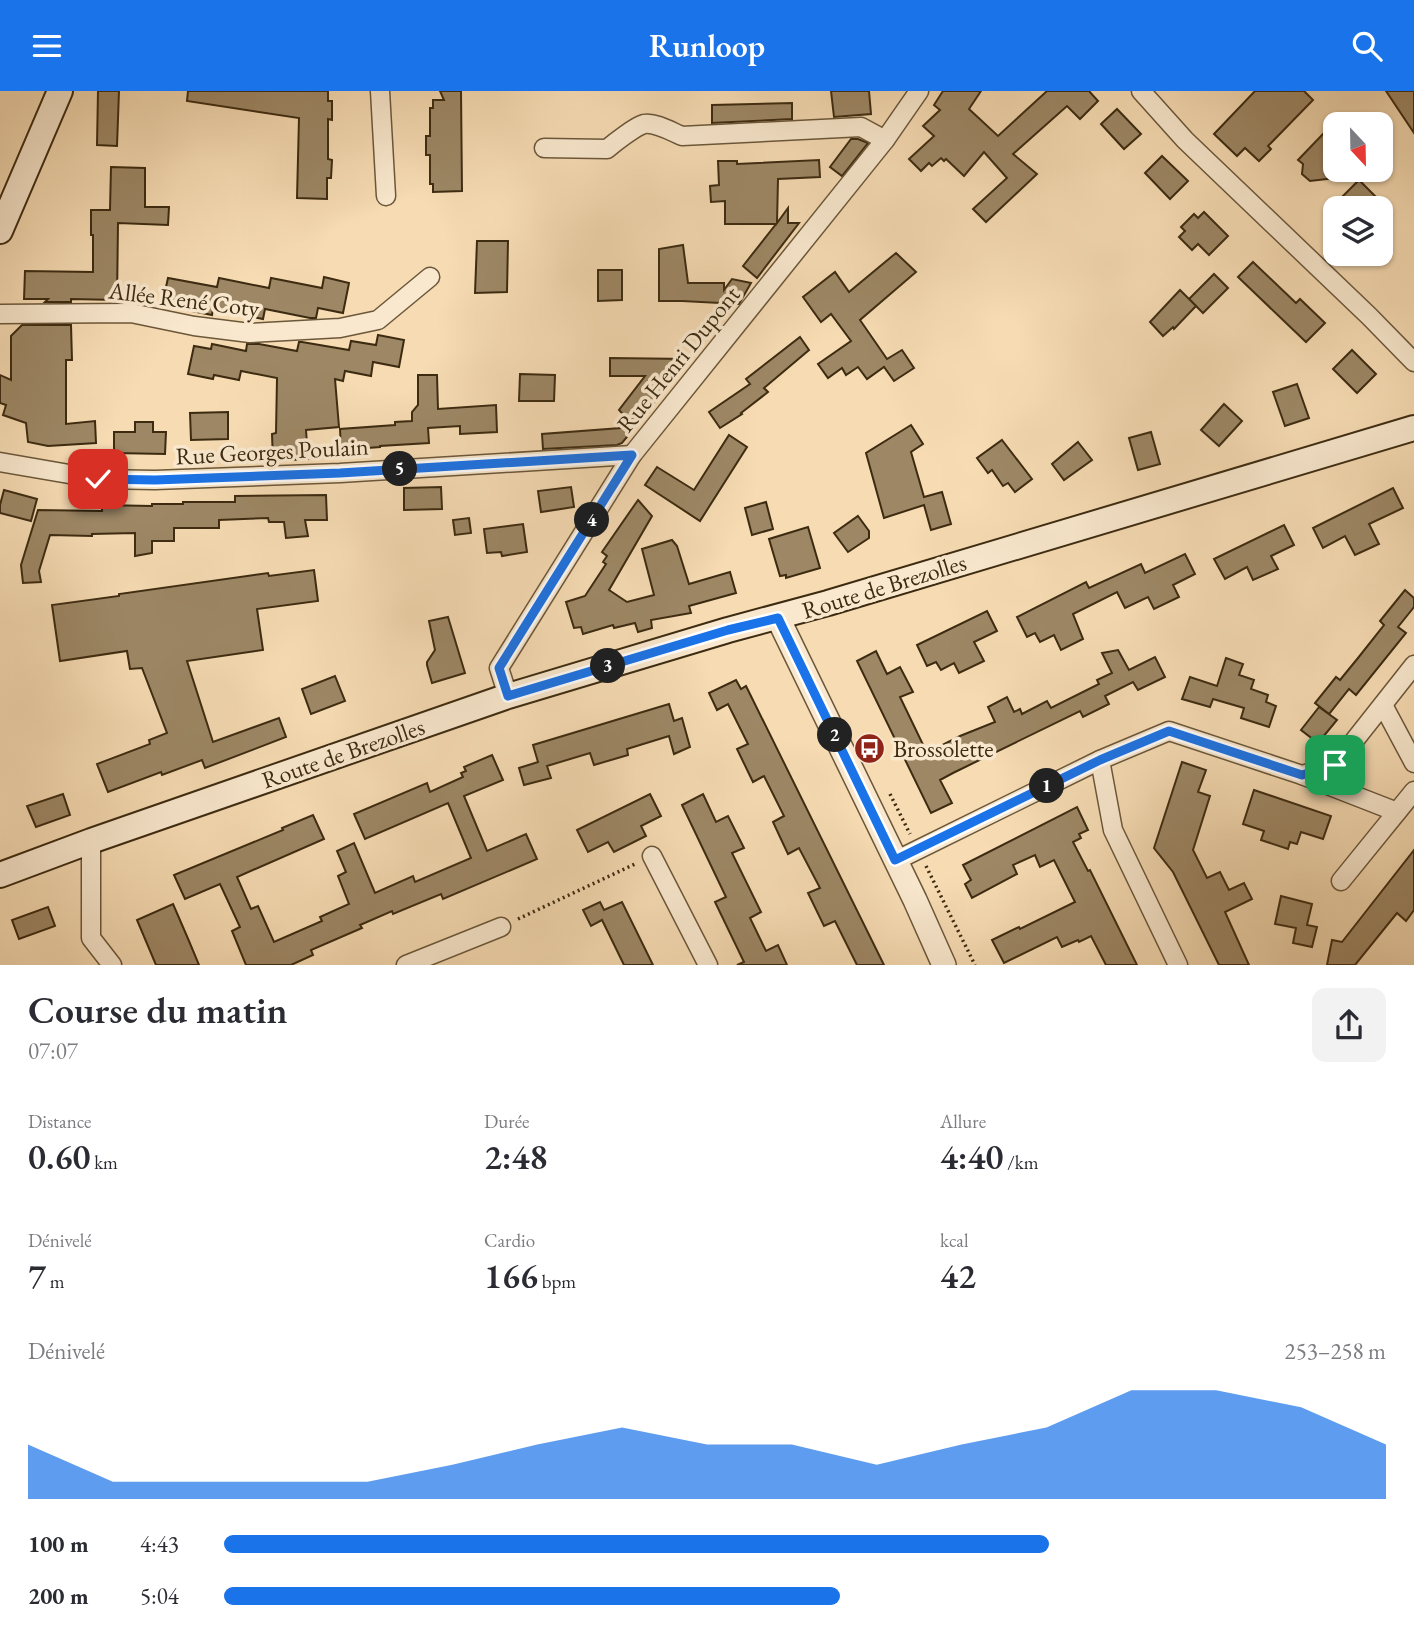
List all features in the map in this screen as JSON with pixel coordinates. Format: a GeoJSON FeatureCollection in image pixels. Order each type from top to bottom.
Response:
{"type":"FeatureCollection","features":[{"type":"Feature","properties":{"kind":"main road"},"geometry":{"type":"LineString","coordinates":[[0,231],[60,91]]}},
{"type":"Feature","properties":{"kind":"main road","name":"Route de Brezolles"},"geometry":{"type":"LineString","coordinates":[[0,875],[508,696],[1414,428]]}},
{"type":"Feature","properties":{"kind":"street"},"geometry":{"type":"LineString","coordinates":[[380,91],[386,196]]}},
{"type":"Feature","properties":{"kind":"street","name":"Rue Henri Dupont"},"geometry":{"type":"LineString","coordinates":[[508,696],[499,668],[632,455],[885,140],[919,91]]}},
{"type":"Feature","properties":{"kind":"street"},"geometry":{"type":"LineString","coordinates":[[1141,91],[1185,140],[1370,316],[1414,362]]}},
{"type":"Feature","properties":{"kind":"street"},"geometry":{"type":"LineString","coordinates":[[544,148],[607,149],[644,124],[682,136],[861,127],[885,140]]}},
{"type":"Feature","properties":{"kind":"street","name":"Allée René Coty"},"geometry":{"type":"LineString","coordinates":[[0,314],[131,313],[250,334],[340,328],[378,320],[429,277]]}},
{"type":"Feature","properties":{"kind":"street","name":"Rue Georges Poulain"},"geometry":{"type":"LineString","coordinates":[[0,463],[98,479],[155,480],[354,472],[632,455]]}},
{"type":"Feature","properties":{"kind":"street"},"geometry":{"type":"LineString","coordinates":[[778,618],[944,965]]}},
{"type":"Feature","properties":{"kind":"street"},"geometry":{"type":"LineString","coordinates":[[1302,775],[1335,765],[1414,665]]}},
{"type":"Feature","properties":{"kind":"street"},"geometry":{"type":"LineString","coordinates":[[1383,705],[1414,763]]}},
{"type":"Feature","properties":{"kind":"street"},"geometry":{"type":"LineString","coordinates":[[895,860],[1100,760],[1169,731],[1302,775],[1397,812]]}},
{"type":"Feature","properties":{"kind":"street"},"geometry":{"type":"LineString","coordinates":[[1100,760],[1113,830],[1178,965]]}},
{"type":"Feature","properties":{"kind":"street"},"geometry":{"type":"LineString","coordinates":[[1341,881],[1414,791]]}},
{"type":"Feature","properties":{"kind":"street"},"geometry":{"type":"LineString","coordinates":[[91,841],[91,938],[112,965]]}},
{"type":"Feature","properties":{"kind":"street"},"geometry":{"type":"LineString","coordinates":[[652,856],[708,965]]}},
{"type":"Feature","properties":{"kind":"street"},"geometry":{"type":"LineString","coordinates":[[406,965],[501,927]]}},
{"type":"Feature","properties":{"kind":"path"},"geometry":{"type":"LineString","coordinates":[[501,927],[652,856]]}},
{"type":"Feature","properties":{"kind":"building"},"geometry":{"type":"Polygon","coordinates":[[[98,91],[119,91],[117,146],[97,145],[98,91]]]}},
{"type":"Feature","properties":{"kind":"building"},"geometry":{"type":"Polygon","coordinates":[[[188,91],[328,91],[328,101],[332,101],[332,120],[328,119],[328,159],[332,160],[331,178],[327,178],[327,199],[297,198],[299,118],[187,101],[188,91]]]}},
{"type":"Feature","properties":{"kind":"building"},"geometry":{"type":"Polygon","coordinates":[[[440,91],[461,91],[462,191],[433,192],[433,184],[430,184],[430,155],[426,155],[426,136],[430,136],[430,108],[433,108],[433,100],[444,100],[440,91]]]}},
{"type":"Feature","properties":{"kind":"building"},"geometry":{"type":"Polygon","coordinates":[[[831,91],[869,91],[871,114],[834,117],[831,91]]]}},
{"type":"Feature","properties":{"kind":"building"},"geometry":{"type":"Polygon","coordinates":[[[943,91],[981,91],[969,109],[998,136],[1047,91],[1089,91],[1098,101],[1080,119],[1067,106],[1013,154],[1037,174],[986,222],[973,209],[1007,178],[984,152],[964,176],[946,159],[944,161],[941,158],[932,166],[929,163],[921,171],[909,159],[934,136],[923,126],[940,110],[934,105],[943,91]]]}},
{"type":"Feature","properties":{"kind":"building"},"geometry":{"type":"Polygon","coordinates":[[[1255,91],[1304,91],[1313,100],[1268,146],[1271,149],[1259,161],[1245,148],[1237,156],[1214,134],[1255,91]]]}},
{"type":"Feature","properties":{"kind":"building"},"geometry":{"type":"Polygon","coordinates":[[[1386,91],[1414,91],[1414,133],[1386,91]]]}},
{"type":"Feature","properties":{"kind":"building"},"geometry":{"type":"Polygon","coordinates":[[[792,103],[792,119],[712,123],[712,105],[792,103]]]}},
{"type":"Feature","properties":{"kind":"building"},"geometry":{"type":"Polygon","coordinates":[[[1117,109],[1141,134],[1124,149],[1101,124],[1117,109]]]}},
{"type":"Feature","properties":{"kind":"building"},"geometry":{"type":"Polygon","coordinates":[[[1323,134],[1323,179],[1310,181],[1302,174],[1303,164],[1298,160],[1323,134]]]}},
{"type":"Feature","properties":{"kind":"building"},"geometry":{"type":"Polygon","coordinates":[[[851,139],[868,143],[842,176],[830,167],[851,139]]]}},
{"type":"Feature","properties":{"kind":"building"},"geometry":{"type":"Polygon","coordinates":[[[1162,156],[1188,181],[1170,199],[1145,173],[1162,156]]]}},
{"type":"Feature","properties":{"kind":"building"},"geometry":{"type":"Polygon","coordinates":[[[819,160],[820,177],[778,179],[777,223],[788,208],[788,223],[799,223],[757,278],[743,266],[776,224],[725,224],[725,201],[711,202],[710,186],[719,185],[718,161],[737,161],[737,164],[819,160]]]}},
{"type":"Feature","properties":{"kind":"building"},"geometry":{"type":"Polygon","coordinates":[[[111,167],[145,168],[145,207],[169,207],[168,225],[118,223],[117,300],[71,299],[71,302],[45,302],[48,299],[24,299],[25,271],[93,272],[91,210],[110,210],[111,167]]]}},
{"type":"Feature","properties":{"kind":"building"},"geometry":{"type":"Polygon","coordinates":[[[1357,182],[1361,182],[1375,196],[1343,196],[1357,182]]]}},
{"type":"Feature","properties":{"kind":"building"},"geometry":{"type":"Polygon","coordinates":[[[1204,212],[1228,236],[1209,255],[1198,244],[1192,250],[1179,237],[1185,231],[1181,227],[1194,214],[1198,218],[1204,212]]]}},
{"type":"Feature","properties":{"kind":"building"},"geometry":{"type":"Polygon","coordinates":[[[477,241],[508,241],[507,292],[475,293],[477,241]]]}},
{"type":"Feature","properties":{"kind":"building"},"geometry":{"type":"Polygon","coordinates":[[[683,245],[688,283],[724,283],[724,290],[732,279],[751,283],[739,304],[659,301],[659,249],[683,245]]]}},
{"type":"Feature","properties":{"kind":"building"},"geometry":{"type":"Polygon","coordinates":[[[896,253],[916,272],[860,320],[887,359],[902,350],[914,368],[894,381],[884,367],[867,379],[858,367],[846,375],[842,368],[828,378],[818,364],[851,341],[831,314],[821,322],[803,297],[835,272],[849,292],[896,253]]]}},
{"type":"Feature","properties":{"kind":"building"},"geometry":{"type":"Polygon","coordinates":[[[1253,262],[1296,303],[1300,299],[1325,323],[1306,342],[1238,277],[1253,262]]]}},
{"type":"Feature","properties":{"kind":"building"},"geometry":{"type":"Polygon","coordinates":[[[598,270],[622,270],[622,300],[598,301],[598,270]]]}},
{"type":"Feature","properties":{"kind":"building"},"geometry":{"type":"Polygon","coordinates":[[[1214,274],[1228,288],[1203,313],[1189,299],[1214,274]]]}},
{"type":"Feature","properties":{"kind":"building"},"geometry":{"type":"Polygon","coordinates":[[[324,277],[349,283],[343,313],[318,308],[316,318],[310,318],[265,309],[263,319],[213,309],[212,315],[162,305],[168,278],[217,287],[219,278],[269,288],[271,278],[322,288],[324,277]]]}},
{"type":"Feature","properties":{"kind":"building"},"geometry":{"type":"Polygon","coordinates":[[[1180,290],[1196,306],[1174,329],[1173,327],[1163,336],[1150,322],[1180,290]]]}},
{"type":"Feature","properties":{"kind":"building"},"geometry":{"type":"Polygon","coordinates":[[[22,325],[71,325],[72,360],[66,360],[66,424],[95,421],[96,443],[48,446],[28,442],[26,423],[3,415],[6,405],[0,403],[0,375],[11,380],[11,336],[22,325]]]}},
{"type":"Feature","properties":{"kind":"building"},"geometry":{"type":"Polygon","coordinates":[[[378,335],[404,340],[399,367],[373,362],[371,376],[345,371],[343,381],[335,379],[339,427],[306,430],[308,459],[273,461],[272,434],[276,433],[277,378],[241,371],[239,380],[188,374],[194,346],[211,349],[212,344],[246,351],[247,344],[259,344],[297,351],[299,342],[302,342],[349,350],[351,341],[376,345],[378,335]]]}},
{"type":"Feature","properties":{"kind":"building"},"geometry":{"type":"Polygon","coordinates":[[[800,337],[809,350],[764,388],[768,392],[720,428],[709,412],[750,384],[746,379],[800,337]]]}},
{"type":"Feature","properties":{"kind":"building"},"geometry":{"type":"Polygon","coordinates":[[[1352,350],[1376,374],[1357,393],[1333,369],[1352,350]]]}},
{"type":"Feature","properties":{"kind":"building"},"geometry":{"type":"Polygon","coordinates":[[[610,358],[688,359],[635,427],[619,410],[645,376],[610,376],[610,358]]]}},
{"type":"Feature","properties":{"kind":"building"},"geometry":{"type":"Polygon","coordinates":[[[520,374],[555,375],[554,401],[519,401],[520,374]]]}},
{"type":"Feature","properties":{"kind":"building"},"geometry":{"type":"Polygon","coordinates":[[[418,375],[437,375],[438,409],[496,405],[497,432],[460,434],[460,426],[428,428],[429,443],[341,450],[340,429],[412,421],[412,412],[418,405],[418,375]]]}},
{"type":"Feature","properties":{"kind":"building"},"geometry":{"type":"Polygon","coordinates":[[[1297,384],[1309,418],[1285,426],[1273,392],[1297,384]]]}},
{"type":"Feature","properties":{"kind":"building"},"geometry":{"type":"Polygon","coordinates":[[[1224,404],[1242,421],[1219,446],[1201,430],[1224,404]]]}},
{"type":"Feature","properties":{"kind":"building"},"geometry":{"type":"Polygon","coordinates":[[[228,412],[228,439],[191,440],[190,413],[228,412]]]}},
{"type":"Feature","properties":{"kind":"building"},"geometry":{"type":"Polygon","coordinates":[[[135,422],[153,422],[153,432],[166,432],[165,454],[114,453],[114,432],[135,432],[135,422]]]}},
{"type":"Feature","properties":{"kind":"building"},"geometry":{"type":"Polygon","coordinates":[[[911,425],[923,444],[911,452],[924,497],[942,492],[951,524],[931,530],[924,505],[884,518],[866,453],[911,425]]]}},
{"type":"Feature","properties":{"kind":"building"},"geometry":{"type":"Polygon","coordinates":[[[635,427],[622,443],[617,445],[543,449],[542,434],[635,427]]]}},
{"type":"Feature","properties":{"kind":"building"},"geometry":{"type":"Polygon","coordinates":[[[1151,432],[1160,464],[1138,470],[1129,438],[1151,432]]]}},
{"type":"Feature","properties":{"kind":"building"},"geometry":{"type":"Polygon","coordinates":[[[729,435],[747,447],[700,521],[645,485],[657,467],[694,490],[729,435]]]}},
{"type":"Feature","properties":{"kind":"building"},"geometry":{"type":"Polygon","coordinates":[[[1002,440],[1032,479],[1015,492],[1008,483],[1003,486],[992,470],[988,473],[977,458],[1002,440]]]}},
{"type":"Feature","properties":{"kind":"building"},"geometry":{"type":"Polygon","coordinates":[[[1078,442],[1092,460],[1064,480],[1052,464],[1078,442]]]}},
{"type":"Feature","properties":{"kind":"building"},"geometry":{"type":"Polygon","coordinates":[[[441,487],[442,509],[404,510],[404,488],[441,487]]]}},
{"type":"Feature","properties":{"kind":"building"},"geometry":{"type":"Polygon","coordinates":[[[571,487],[574,507],[541,512],[538,491],[571,487]]]}},
{"type":"Feature","properties":{"kind":"building"},"geometry":{"type":"Polygon","coordinates":[[[1393,488],[1403,508],[1369,524],[1379,544],[1355,555],[1345,536],[1323,548],[1313,528],[1393,488]]]}},
{"type":"Feature","properties":{"kind":"building"},"geometry":{"type":"Polygon","coordinates":[[[4,490],[37,499],[31,521],[0,513],[4,490]]]}},
{"type":"Feature","properties":{"kind":"building"},"geometry":{"type":"Polygon","coordinates":[[[326,495],[327,520],[305,520],[308,536],[286,538],[284,522],[269,522],[268,518],[219,520],[219,528],[174,528],[174,541],[152,541],[152,553],[135,556],[135,533],[50,535],[39,571],[41,582],[23,583],[21,565],[38,510],[102,511],[102,505],[152,506],[183,502],[235,502],[235,496],[326,495]]]}},
{"type":"Feature","properties":{"kind":"building"},"geometry":{"type":"Polygon","coordinates":[[[638,500],[652,516],[609,590],[627,602],[654,595],[642,549],[672,540],[677,546],[689,584],[730,572],[736,593],[689,606],[691,613],[651,620],[652,628],[638,632],[635,623],[614,628],[613,625],[583,634],[581,627],[574,628],[566,602],[585,596],[606,564],[603,562],[607,556],[602,552],[638,500]]]}},
{"type":"Feature","properties":{"kind":"building"},"geometry":{"type":"Polygon","coordinates":[[[766,502],[773,529],[752,535],[745,508],[766,502]]]}},
{"type":"Feature","properties":{"kind":"building"},"geometry":{"type":"Polygon","coordinates":[[[858,516],[869,531],[869,538],[848,552],[834,533],[858,516]]]}},
{"type":"Feature","properties":{"kind":"building"},"geometry":{"type":"Polygon","coordinates":[[[469,518],[471,533],[455,535],[453,520],[469,518]]]}},
{"type":"Feature","properties":{"kind":"building"},"geometry":{"type":"Polygon","coordinates":[[[523,524],[527,552],[502,556],[501,552],[487,553],[484,529],[523,524]]]}},
{"type":"Feature","properties":{"kind":"building"},"geometry":{"type":"Polygon","coordinates":[[[1284,525],[1294,545],[1271,556],[1278,569],[1253,580],[1247,567],[1225,579],[1214,559],[1284,525]]]}},
{"type":"Feature","properties":{"kind":"building"},"geometry":{"type":"Polygon","coordinates":[[[808,527],[820,568],[786,578],[786,575],[780,576],[769,539],[808,527]]]}},
{"type":"Feature","properties":{"kind":"building"},"geometry":{"type":"Polygon","coordinates":[[[1185,554],[1195,574],[1173,585],[1179,597],[1154,609],[1148,597],[1125,608],[1117,592],[1073,614],[1083,639],[1061,650],[1054,635],[1040,642],[1035,633],[1027,637],[1017,617],[1086,582],[1089,588],[1141,564],[1145,573],[1185,554]]]}},
{"type":"Feature","properties":{"kind":"building"},"geometry":{"type":"Polygon","coordinates":[[[314,570],[318,601],[257,609],[263,650],[187,661],[213,742],[279,718],[286,737],[205,768],[202,760],[108,792],[97,764],[150,744],[149,740],[167,733],[142,668],[130,669],[127,651],[60,661],[52,605],[268,573],[269,576],[314,570]]]}},
{"type":"Feature","properties":{"kind":"building"},"geometry":{"type":"Polygon","coordinates":[[[1405,590],[1414,598],[1414,607],[1398,627],[1406,633],[1356,695],[1349,689],[1329,714],[1315,703],[1336,677],[1340,680],[1358,658],[1384,625],[1380,621],[1405,590]]]}},
{"type":"Feature","properties":{"kind":"building"},"geometry":{"type":"Polygon","coordinates":[[[987,611],[997,631],[974,642],[984,661],[959,673],[954,663],[941,670],[936,662],[927,666],[917,645],[987,611]]]}},
{"type":"Feature","properties":{"kind":"building"},"geometry":{"type":"Polygon","coordinates":[[[448,617],[465,673],[432,683],[427,662],[435,650],[429,621],[448,617]]]}},
{"type":"Feature","properties":{"kind":"building"},"geometry":{"type":"Polygon","coordinates":[[[1118,650],[1129,670],[1155,657],[1165,677],[1138,690],[1133,682],[1105,696],[1109,704],[1083,717],[1080,711],[940,780],[952,803],[931,813],[857,661],[876,651],[887,674],[900,667],[913,692],[900,697],[927,753],[995,722],[988,707],[1007,697],[1014,712],[1020,709],[1022,714],[1047,701],[1051,708],[1099,684],[1097,680],[1112,673],[1102,653],[1118,650]]]}},
{"type":"Feature","properties":{"kind":"building"},"geometry":{"type":"Polygon","coordinates":[[[1226,658],[1243,664],[1239,675],[1254,680],[1251,689],[1268,695],[1266,702],[1276,706],[1269,727],[1241,718],[1244,708],[1213,699],[1210,707],[1182,699],[1190,677],[1217,686],[1226,658]]]}},
{"type":"Feature","properties":{"kind":"building"},"geometry":{"type":"Polygon","coordinates":[[[335,676],[345,701],[311,714],[302,689],[335,676]]]}},
{"type":"Feature","properties":{"kind":"building"},"geometry":{"type":"Polygon","coordinates":[[[736,680],[741,689],[746,686],[884,965],[857,965],[835,921],[824,926],[808,893],[820,888],[799,848],[788,854],[773,822],[784,816],[764,776],[753,782],[737,749],[748,744],[728,704],[717,710],[709,693],[736,680]]]}},
{"type":"Feature","properties":{"kind":"building"},"geometry":{"type":"Polygon","coordinates":[[[669,704],[674,721],[682,718],[690,747],[674,754],[669,736],[627,749],[628,755],[594,765],[590,753],[547,766],[551,778],[524,785],[519,768],[538,762],[533,745],[669,704]]]}},
{"type":"Feature","properties":{"kind":"building"},"geometry":{"type":"Polygon","coordinates":[[[1319,707],[1337,720],[1318,743],[1301,730],[1319,707]]]}},
{"type":"Feature","properties":{"kind":"building"},"geometry":{"type":"Polygon","coordinates":[[[492,755],[503,780],[464,796],[487,851],[526,834],[537,859],[443,899],[441,894],[393,914],[392,911],[360,925],[362,928],[311,950],[313,955],[291,965],[246,965],[232,931],[240,927],[220,884],[185,899],[174,875],[313,815],[324,839],[237,877],[251,909],[258,906],[274,942],[322,921],[320,917],[349,904],[338,876],[346,872],[337,851],[354,843],[375,893],[413,876],[415,882],[471,858],[448,803],[365,839],[354,814],[427,783],[430,792],[463,777],[461,773],[466,771],[464,767],[492,755]]]}},
{"type":"Feature","properties":{"kind":"building"},"geometry":{"type":"Polygon","coordinates":[[[1182,762],[1206,770],[1198,792],[1210,796],[1193,850],[1207,878],[1220,872],[1229,890],[1244,883],[1252,899],[1225,912],[1249,965],[1219,965],[1173,872],[1154,848],[1182,762]]]}},
{"type":"Feature","properties":{"kind":"building"},"geometry":{"type":"Polygon","coordinates":[[[1254,790],[1331,816],[1323,839],[1301,832],[1297,844],[1290,842],[1288,849],[1261,840],[1264,831],[1243,824],[1254,790]]]}},
{"type":"Feature","properties":{"kind":"building"},"geometry":{"type":"Polygon","coordinates":[[[63,794],[70,815],[36,827],[27,806],[63,794]]]}},
{"type":"Feature","properties":{"kind":"building"},"geometry":{"type":"Polygon","coordinates":[[[650,794],[661,816],[641,826],[646,836],[614,852],[608,842],[588,852],[577,830],[650,794]]]}},
{"type":"Feature","properties":{"kind":"building"},"geometry":{"type":"Polygon","coordinates":[[[703,794],[716,822],[728,816],[744,848],[732,853],[761,912],[750,918],[766,951],[778,945],[787,965],[737,965],[744,962],[715,902],[726,897],[682,805],[703,794]]]}},
{"type":"Feature","properties":{"kind":"building"},"geometry":{"type":"Polygon","coordinates":[[[1077,807],[1088,830],[1079,834],[1081,838],[1073,842],[1088,871],[1090,870],[1137,965],[1106,965],[1091,936],[1062,947],[1057,937],[1004,963],[992,940],[1075,902],[1054,860],[1040,867],[1035,855],[1013,865],[1017,874],[972,898],[965,884],[971,880],[963,865],[1077,807]]]}},
{"type":"Feature","properties":{"kind":"building"},"geometry":{"type":"Polygon","coordinates":[[[1414,850],[1414,910],[1406,921],[1397,913],[1355,965],[1327,965],[1332,940],[1342,942],[1414,850]]]}},
{"type":"Feature","properties":{"kind":"building"},"geometry":{"type":"Polygon","coordinates":[[[1281,896],[1312,904],[1307,925],[1317,927],[1312,947],[1293,943],[1296,928],[1275,924],[1281,896]]]}},
{"type":"Feature","properties":{"kind":"building"},"geometry":{"type":"Polygon","coordinates":[[[600,902],[604,910],[622,902],[653,965],[624,965],[602,920],[591,926],[583,910],[600,902]]]}},
{"type":"Feature","properties":{"kind":"building"},"geometry":{"type":"Polygon","coordinates":[[[173,904],[199,965],[156,965],[137,920],[173,904]]]}},
{"type":"Feature","properties":{"kind":"building"},"geometry":{"type":"Polygon","coordinates":[[[48,907],[55,926],[19,939],[12,920],[48,907]]]}},
{"type":"Feature","properties":{"kind":"place","name":"Brossolette"},"geometry":{"type":"Point","coordinates":[870,748]}},
{"type":"Feature","properties":{"kind":"route"},"geometry":{"type":"LineString","coordinates":[[98,479],[155,480],[340,473],[632,455],[499,668],[508,696],[728,630],[778,618],[895,860],[1100,760],[1169,731],[1302,775],[1335,765]]}}]}
